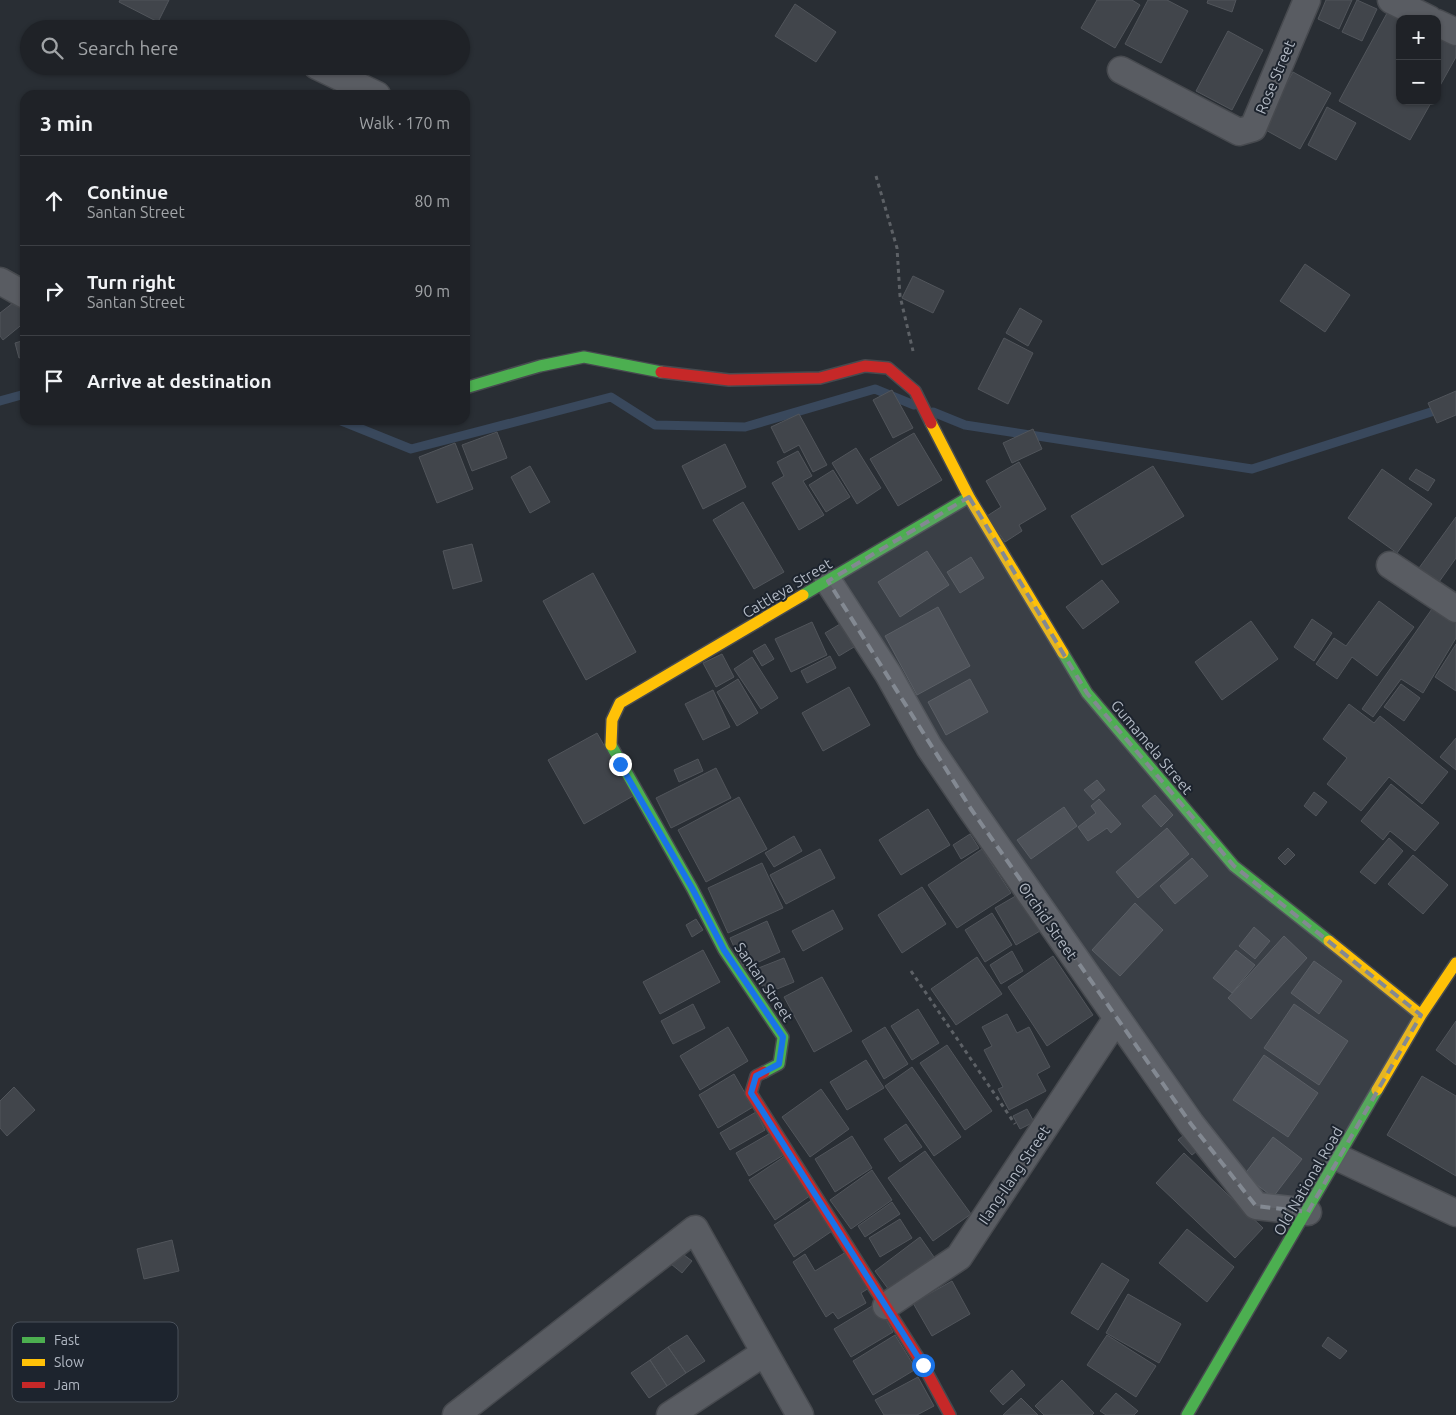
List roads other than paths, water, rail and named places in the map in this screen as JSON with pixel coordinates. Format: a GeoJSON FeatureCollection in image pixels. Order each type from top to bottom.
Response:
{"type":"FeatureCollection","features":[{"type":"Feature","properties":{"kind":"street","name":"Rose Street"},"geometry":{"type":"LineString","coordinates":[[1121,70],[1239,132],[1253,128],[1307,0]]}},
{"type":"Feature","properties":{"kind":"street"},"geometry":{"type":"LineString","coordinates":[[1392,0],[1421,15]]}},
{"type":"Feature","properties":{"kind":"street"},"geometry":{"type":"LineString","coordinates":[[1441,25],[1456,32]]}},
{"type":"Feature","properties":{"kind":"street"},"geometry":{"type":"LineString","coordinates":[[336,75],[367,90]]}},
{"type":"Feature","properties":{"kind":"street"},"geometry":{"type":"LineString","coordinates":[[0,280],[20,292]]}},
{"type":"Feature","properties":{"kind":"street","name":"Gumamela Street"},"geometry":{"type":"LineString","coordinates":[[470,387],[540,366],[584,357],[642,370],[729,380],[820,378],[865,366],[888,368],[915,391],[968,497],[1087,694],[1234,866],[1421,1015]]}},
{"type":"Feature","properties":{"kind":"street","name":"Cattleya Street"},"geometry":{"type":"LineString","coordinates":[[620,703],[968,497]]}},
{"type":"Feature","properties":{"kind":"street"},"geometry":{"type":"LineString","coordinates":[[1390,565],[1456,609]]}},
{"type":"Feature","properties":{"kind":"street","name":"Orchid Street"},"geometry":{"type":"LineString","coordinates":[[828,581],[888,674],[929,746],[1190,1124],[1256,1206],[1308,1212]]}},
{"type":"Feature","properties":{"kind":"street","name":"Santan Street"},"geometry":{"type":"LineString","coordinates":[[620,703],[612,720],[611,746],[692,888],[724,950],[783,1037],[779,1064],[756,1076],[751,1093],[923,1365],[950,1415]]}},
{"type":"Feature","properties":{"kind":"street","name":"Old National Road"},"geometry":{"type":"LineString","coordinates":[[1187,1415],[1308,1212],[1421,1015],[1456,962]]}},
{"type":"Feature","properties":{"kind":"street","name":"Ilang-Ilang Street"},"geometry":{"type":"LineString","coordinates":[[886,1306],[959,1257],[1117,1018]]}},
{"type":"Feature","properties":{"kind":"street"},"geometry":{"type":"LineString","coordinates":[[1339,1158],[1456,1214]]}},
{"type":"Feature","properties":{"kind":"street"},"geometry":{"type":"LineString","coordinates":[[456,1415],[695,1229],[800,1415]]}},
{"type":"Feature","properties":{"kind":"street"},"geometry":{"type":"LineString","coordinates":[[670,1415],[764,1353]]}},
{"type":"Feature","properties":{"kind":"waterway"},"geometry":{"type":"LineString","coordinates":[[351,425],[411,449],[611,397],[655,425],[745,427],[875,389],[914,405]]}},
{"type":"Feature","properties":{"kind":"waterway"},"geometry":{"type":"LineString","coordinates":[[0,401],[20,395]]}},
{"type":"Feature","properties":{"kind":"waterway"},"geometry":{"type":"LineString","coordinates":[[933,412],[965,425],[1252,469],[1456,404]]}}]}
